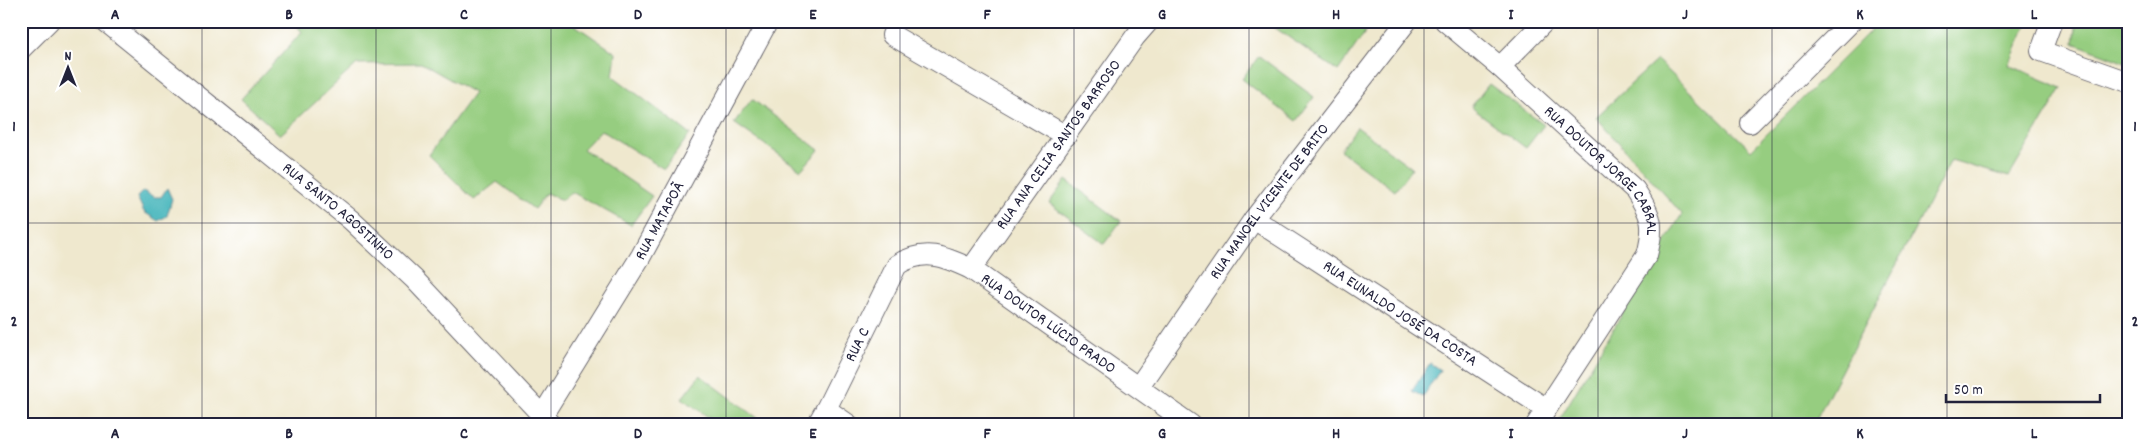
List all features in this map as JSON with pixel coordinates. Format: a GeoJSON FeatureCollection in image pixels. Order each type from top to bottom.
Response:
{"type":"FeatureCollection","features":[{"type":"Feature","properties":{"kind":"street"},"geometry":{"type":"LineString","coordinates":[[21,49],[49,21]]}},
{"type":"Feature","properties":{"kind":"street","name":"RUA SANTO AGOSTINHO"},"geometry":{"type":"LineString","coordinates":[[105,21],[351,220],[414,279],[547,420]]}},
{"type":"Feature","properties":{"kind":"street","name":"RUA MATAPOÃ"},"geometry":{"type":"LineString","coordinates":[[547,420],[641,256],[768,21]]}},
{"type":"Feature","properties":{"kind":"street","name":"RUA ANA CELIA SANTOS BARROSO"},"geometry":{"type":"LineString","coordinates":[[970,268],[1066,136],[1138,29],[1149,21]]}},
{"type":"Feature","properties":{"kind":"street","name":"RUA MANOEL VICENTE DE BRITO"},"geometry":{"type":"LineString","coordinates":[[1139,386],[1254,219],[1407,21]]}},
{"type":"Feature","properties":{"kind":"street","name":"RUA DOUTOR JORGE CABRAL"},"geometry":{"type":"LineString","coordinates":[[1445,21],[1500,67],[1636,190],[1648,208],[1653,232],[1647,255],[1540,416]]}},
{"type":"Feature","properties":{"kind":"street"},"geometry":{"type":"LineString","coordinates":[[1500,67],[1545,21]]}},
{"type":"Feature","properties":{"kind":"street"},"geometry":{"type":"LineString","coordinates":[[1750,123],[1852,21]]}},
{"type":"Feature","properties":{"kind":"street"},"geometry":{"type":"LineString","coordinates":[[2052,21],[2041,51],[2128,82]]}},
{"type":"Feature","properties":{"kind":"street"},"geometry":{"type":"LineString","coordinates":[[892,35],[1066,136]]}},
{"type":"Feature","properties":{"kind":"street","name":"RUA EUNALDO JOSÉ DA COSTA"},"geometry":{"type":"LineString","coordinates":[[1254,219],[1540,416]]}},
{"type":"Feature","properties":{"kind":"street","name":"RUA DOUTOR LÚCIO PRADO"},"geometry":{"type":"LineString","coordinates":[[897,265],[909,257],[931,255],[948,258],[970,268],[1139,386],[1191,425]]}},
{"type":"Feature","properties":{"kind":"street","name":"RUA C"},"geometry":{"type":"LineString","coordinates":[[821,417],[897,265]]}},
{"type":"Feature","properties":{"kind":"street"},"geometry":{"type":"LineString","coordinates":[[821,417],[849,425]]}},
{"type":"Feature","properties":{"kind":"green space"},"geometry":{"type":"Polygon","coordinates":[[[293,21],[569,21],[616,53],[613,76],[690,134],[664,169],[601,130],[583,149],[652,196],[631,225],[572,192],[562,200],[546,193],[534,209],[497,182],[474,200],[429,155],[474,93],[421,63],[357,64],[280,135],[241,99],[302,32],[293,21]]]}},
{"type":"Feature","properties":{"kind":"green space"},"geometry":{"type":"Polygon","coordinates":[[[1265,21],[1373,21],[1338,71],[1265,21]]]}},
{"type":"Feature","properties":{"kind":"green space"},"geometry":{"type":"Polygon","coordinates":[[[1880,21],[2028,21],[2009,65],[2062,88],[2009,177],[1951,160],[1813,425],[1556,425],[1682,214],[1596,117],[1657,60],[1751,150],[1880,21]]]}},
{"type":"Feature","properties":{"kind":"green space"},"geometry":{"type":"Polygon","coordinates":[[[2077,21],[2128,21],[2128,64],[2074,43],[2077,21]]]}},
{"type":"Feature","properties":{"kind":"green space"},"geometry":{"type":"Polygon","coordinates":[[[1259,56],[1314,97],[1296,121],[1242,79],[1259,56]]]}},
{"type":"Feature","properties":{"kind":"green space"},"geometry":{"type":"Polygon","coordinates":[[[1489,84],[1544,125],[1526,148],[1471,107],[1489,84]]]}},
{"type":"Feature","properties":{"kind":"green space"},"geometry":{"type":"Polygon","coordinates":[[[752,99],[819,150],[801,170],[734,123],[752,99]]]}},
{"type":"Feature","properties":{"kind":"green space"},"geometry":{"type":"Polygon","coordinates":[[[1357,127],[1412,168],[1395,191],[1340,150],[1357,127]]]}},
{"type":"Feature","properties":{"kind":"green space"},"geometry":{"type":"Polygon","coordinates":[[[1066,180],[1121,221],[1104,244],[1049,203],[1066,180]]]}},
{"type":"Feature","properties":{"kind":"green space"},"geometry":{"type":"Polygon","coordinates":[[[700,375],[767,425],[719,425],[682,398],[700,375]]]}},
{"type":"Feature","properties":{"kind":"water"},"geometry":{"type":"Polygon","coordinates":[[[167,188],[172,199],[167,216],[158,221],[144,212],[137,197],[143,191],[154,197],[161,197],[167,188]]]}},
{"type":"Feature","properties":{"kind":"water"},"geometry":{"type":"Polygon","coordinates":[[[1430,363],[1440,370],[1423,397],[1412,391],[1430,363]]]}}]}
